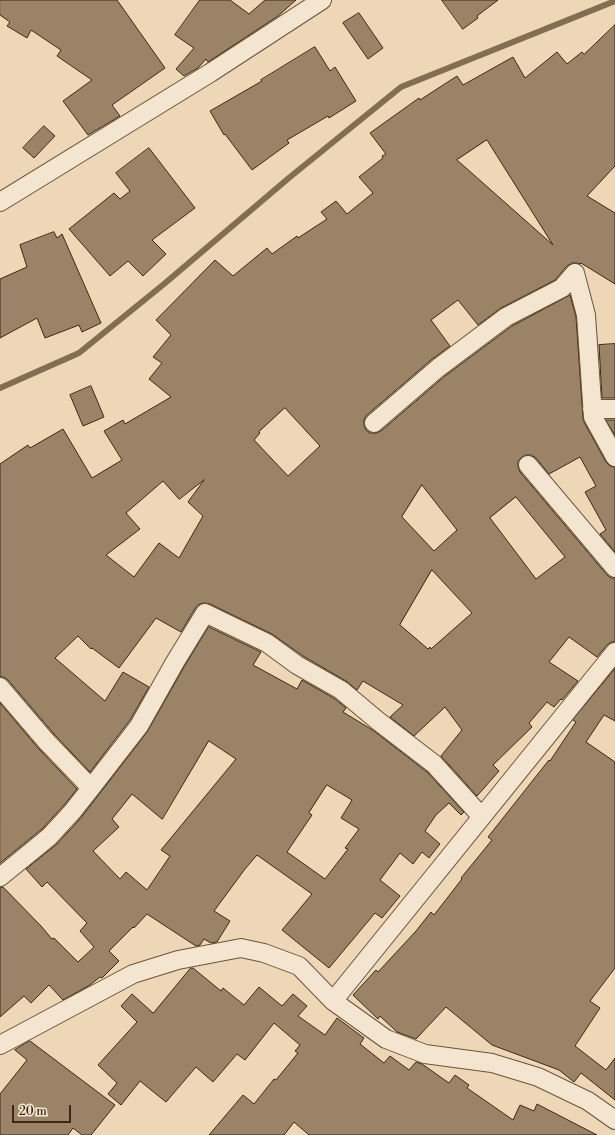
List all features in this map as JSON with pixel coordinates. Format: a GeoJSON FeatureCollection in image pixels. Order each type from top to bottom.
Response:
{"type":"FeatureCollection","features":[{"type":"Feature","properties":{"kind":"street"},"geometry":{"type":"LineString","coordinates":[[1,200],[210,73],[322,0]]}},
{"type":"Feature","properties":{"kind":"street"},"geometry":{"type":"LineString","coordinates":[[374,423],[438,368],[499,322],[562,288],[576,274],[586,315],[593,417],[615,457]]}},
{"type":"Feature","properties":{"kind":"street"},"geometry":{"type":"LineString","coordinates":[[592,409],[615,409]]}},
{"type":"Feature","properties":{"kind":"street"},"geometry":{"type":"LineString","coordinates":[[528,464],[615,568]]}},
{"type":"Feature","properties":{"kind":"street"},"geometry":{"type":"LineString","coordinates":[[0,877],[49,837],[91,788],[139,726],[205,613],[267,643],[297,665],[342,690],[378,721],[434,764],[481,816]]}},
{"type":"Feature","properties":{"kind":"street"},"geometry":{"type":"LineString","coordinates":[[333,1001],[615,652]]}},
{"type":"Feature","properties":{"kind":"street"},"geometry":{"type":"LineString","coordinates":[[0,687],[46,741],[91,788]]}},
{"type":"Feature","properties":{"kind":"street"},"geometry":{"type":"LineString","coordinates":[[3,1040],[133,974],[178,960],[241,948],[264,953],[299,966],[333,1001],[386,1039],[425,1054],[492,1063],[538,1077],[588,1102],[615,1120]]}},
{"type":"Feature","properties":{"kind":"building"},"geometry":{"type":"Polygon","coordinates":[[[0,0],[117,0],[165,68],[112,105],[120,116],[88,135],[63,101],[92,80],[57,56],[61,50],[31,30],[27,38],[7,26],[10,22],[0,15],[0,0]]]}},
{"type":"Feature","properties":{"kind":"building"},"geometry":{"type":"Polygon","coordinates":[[[200,0],[230,0],[249,14],[265,0],[296,0],[278,16],[208,62],[206,59],[198,68],[184,76],[176,69],[194,48],[175,35],[200,0]]]}},
{"type":"Feature","properties":{"kind":"building"},"geometry":{"type":"Polygon","coordinates":[[[442,0],[498,0],[463,29],[442,0]]]}},
{"type":"Feature","properties":{"kind":"building"},"geometry":{"type":"Polygon","coordinates":[[[359,13],[383,48],[368,59],[343,23],[359,13]]]}},
{"type":"Feature","properties":{"kind":"building"},"geometry":{"type":"Polygon","coordinates":[[[615,25],[615,166],[587,196],[615,213],[615,284],[581,263],[572,263],[567,266],[555,280],[501,308],[478,325],[458,300],[431,320],[450,346],[431,360],[367,415],[364,419],[364,425],[366,430],[370,433],[381,431],[445,376],[512,326],[570,295],[576,317],[584,422],[606,462],[610,466],[615,467],[615,552],[600,534],[606,530],[585,492],[596,486],[580,457],[549,474],[536,458],[531,455],[522,457],[518,461],[518,466],[520,472],[607,575],[611,578],[615,578],[615,642],[611,642],[607,645],[597,657],[569,637],[549,662],[578,681],[554,707],[547,702],[529,723],[532,727],[493,765],[499,771],[477,796],[441,756],[462,730],[445,707],[414,736],[390,717],[403,705],[363,681],[357,690],[346,681],[303,656],[272,634],[210,604],[204,603],[196,607],[181,632],[156,618],[119,668],[92,648],[91,649],[78,636],[55,658],[105,701],[123,672],[149,687],[130,720],[90,772],[54,734],[8,680],[4,677],[0,677],[0,464],[28,445],[30,448],[63,429],[92,478],[122,460],[104,431],[123,420],[125,424],[171,397],[149,379],[162,363],[153,357],[171,335],[156,320],[215,260],[233,276],[267,248],[272,254],[297,236],[298,238],[327,219],[321,212],[336,201],[347,214],[373,193],[359,177],[386,154],[370,133],[419,98],[420,100],[457,76],[463,85],[513,57],[525,78],[557,52],[567,64],[582,52],[584,54],[615,25]],[[487,140],[457,160],[553,245],[487,140]],[[285,408],[259,432],[260,433],[254,440],[288,476],[320,446],[285,408]],[[204,480],[179,499],[163,481],[126,513],[140,529],[106,555],[134,577],[159,543],[179,558],[203,516],[188,502],[204,480]],[[422,485],[402,517],[434,551],[457,530],[422,485]],[[516,497],[490,518],[536,579],[565,557],[516,497]],[[432,570],[400,625],[428,649],[430,647],[431,649],[472,613],[432,570]]]}},
{"type":"Feature","properties":{"kind":"building"},"geometry":{"type":"Polygon","coordinates":[[[315,47],[330,71],[335,67],[356,101],[329,118],[328,116],[287,140],[289,143],[252,170],[225,134],[224,135],[210,111],[262,81],[261,80],[315,47]]]}},
{"type":"Feature","properties":{"kind":"building"},"geometry":{"type":"Polygon","coordinates":[[[44,126],[55,136],[34,158],[23,148],[44,126]]]}},
{"type":"Feature","properties":{"kind":"building"},"geometry":{"type":"Polygon","coordinates":[[[149,148],[195,208],[152,240],[166,254],[143,276],[128,261],[110,276],[69,229],[114,193],[120,199],[130,191],[116,173],[149,148]]]}},
{"type":"Feature","properties":{"kind":"building"},"geometry":{"type":"Polygon","coordinates":[[[54,232],[57,238],[62,234],[101,323],[82,332],[79,325],[45,338],[37,318],[0,338],[0,279],[27,267],[20,245],[54,232]]]}},
{"type":"Feature","properties":{"kind":"building"},"geometry":{"type":"Polygon","coordinates":[[[615,344],[615,398],[602,398],[599,345],[615,344]]]}},
{"type":"Feature","properties":{"kind":"building"},"geometry":{"type":"Polygon","coordinates":[[[91,386],[104,417],[83,426],[70,395],[91,386]]]}},
{"type":"Feature","properties":{"kind":"building"},"geometry":{"type":"Polygon","coordinates":[[[606,420],[615,420],[615,435],[606,420]]]}},
{"type":"Feature","properties":{"kind":"building"},"geometry":{"type":"Polygon","coordinates":[[[209,627],[261,652],[253,665],[297,689],[302,680],[335,699],[346,708],[343,712],[374,731],[427,772],[464,812],[461,815],[449,803],[436,815],[425,831],[440,844],[429,858],[422,852],[413,864],[400,853],[380,880],[400,896],[382,918],[375,913],[329,968],[282,930],[312,894],[257,855],[214,911],[230,921],[217,942],[211,943],[204,939],[200,945],[196,946],[147,914],[109,951],[119,961],[102,978],[100,977],[90,985],[63,1000],[49,985],[31,1003],[24,996],[0,1017],[0,887],[3,887],[52,939],[54,938],[78,962],[94,947],[80,931],[87,923],[47,882],[42,887],[26,869],[57,844],[80,819],[147,732],[209,627]],[[209,741],[162,819],[132,794],[112,819],[119,827],[93,851],[120,879],[126,872],[147,890],[170,856],[161,850],[236,759],[209,741]],[[327,785],[309,813],[312,815],[287,852],[325,879],[348,849],[345,848],[359,829],[341,818],[352,800],[327,785]]]}},
{"type":"Feature","properties":{"kind":"building"},"geometry":{"type":"Polygon","coordinates":[[[615,669],[615,721],[604,715],[586,742],[615,762],[615,968],[590,1001],[600,1008],[575,1046],[606,1070],[615,1058],[615,1100],[581,1073],[574,1082],[559,1070],[492,1045],[446,1007],[416,1039],[397,1032],[380,1016],[378,1019],[353,995],[376,970],[378,972],[416,931],[431,912],[434,915],[462,879],[461,878],[492,840],[488,837],[549,760],[550,761],[576,722],[573,720],[615,669]]]}},
{"type":"Feature","properties":{"kind":"building"},"geometry":{"type":"Polygon","coordinates":[[[0,703],[38,748],[77,789],[42,829],[0,863],[0,703]]]}},
{"type":"Feature","properties":{"kind":"building"},"geometry":{"type":"Polygon","coordinates":[[[191,968],[193,968],[221,991],[223,988],[244,1005],[259,987],[282,1006],[293,994],[307,1006],[298,1016],[325,1035],[337,1018],[364,1038],[360,1044],[384,1063],[390,1056],[409,1070],[416,1062],[422,1064],[449,1083],[455,1075],[469,1085],[467,1088],[513,1120],[520,1105],[534,1111],[537,1104],[597,1135],[309,1135],[294,1122],[284,1135],[209,1135],[243,1095],[254,1104],[298,1053],[295,1051],[300,1045],[274,1023],[245,1060],[237,1054],[213,1082],[196,1067],[166,1102],[140,1081],[121,1105],[108,1094],[117,1083],[98,1065],[137,1022],[121,1006],[132,994],[153,1013],[191,968]]]}},
{"type":"Feature","properties":{"kind":"building"},"geometry":{"type":"Polygon","coordinates":[[[30,1041],[115,1105],[91,1135],[82,1135],[73,1128],[68,1135],[0,1135],[0,1094],[27,1060],[15,1050],[30,1041]]]}},
{"type":"Feature","properties":{"kind":"waterway"},"geometry":{"type":"LineString","coordinates":[[0,388],[79,353],[164,284],[290,177],[401,87],[615,1]]}}]}
